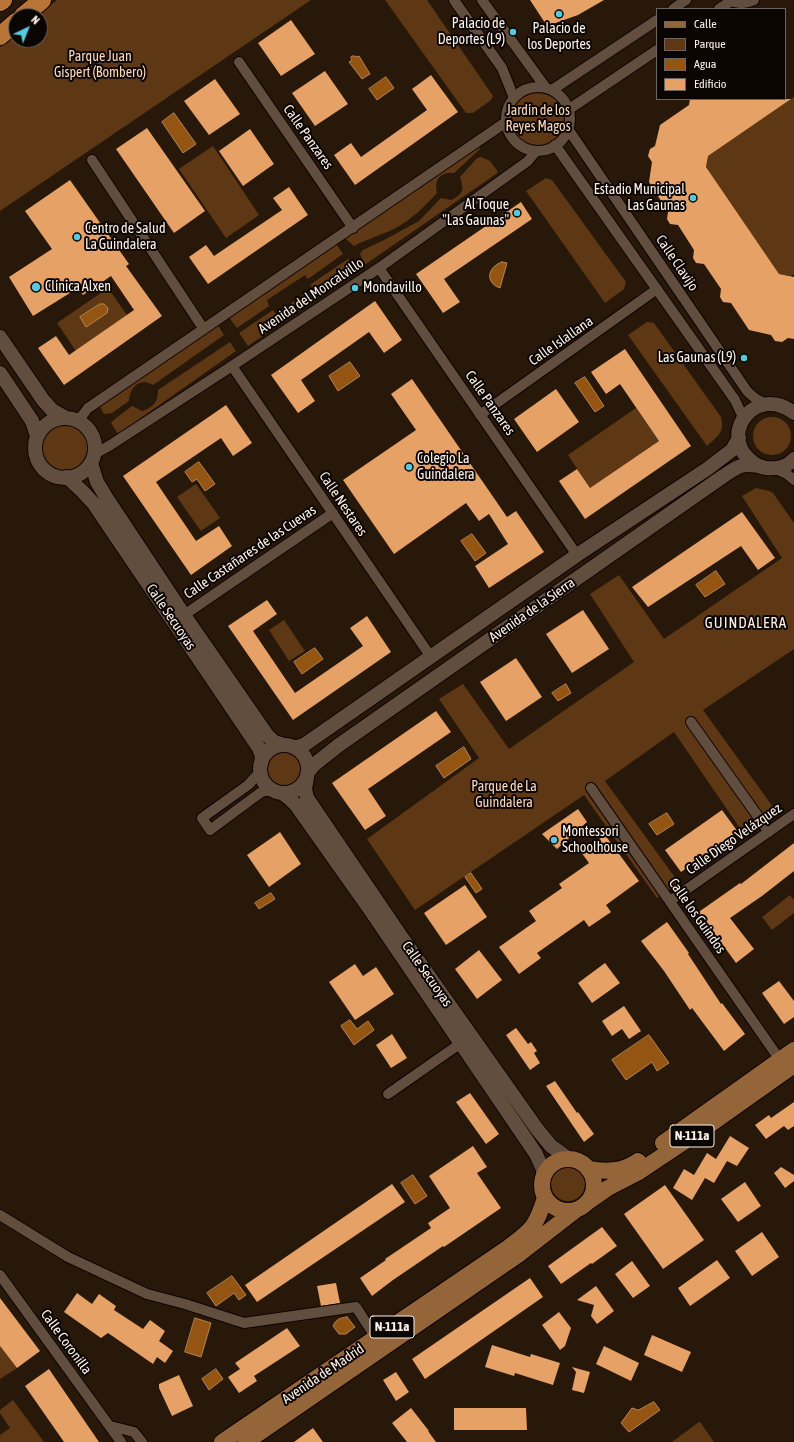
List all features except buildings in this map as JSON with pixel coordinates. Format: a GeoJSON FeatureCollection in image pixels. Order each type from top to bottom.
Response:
{"type":"FeatureCollection","features":[{"type":"Feature","properties":{"kind":"highway"},"geometry":{"type":"LineString","coordinates":[[32,8],[42,0]]}},
{"type":"Feature","properties":{"kind":"highway"},"geometry":{"type":"LineString","coordinates":[[0,36],[8,29]]}},
{"type":"Feature","properties":{"kind":"main road"},"geometry":{"type":"LineString","coordinates":[[0,337],[43,400],[52,410],[72,419],[86,426],[92,434],[95,444],[93,459],[84,470],[76,476],[67,478],[58,477],[42,467],[38,460],[35,451],[37,436],[42,428],[57,419],[72,419]]}},
{"type":"Feature","properties":{"kind":"main road"},"geometry":{"type":"LineString","coordinates":[[0,373],[32,421],[37,436]]}},
{"type":"Feature","properties":{"kind":"main road"},"geometry":{"type":"LineString","coordinates":[[775,404],[794,404]]}},
{"type":"Feature","properties":{"kind":"main road"},"geometry":{"type":"LineString","coordinates":[[775,404],[788,408],[794,413]]}},
{"type":"Feature","properties":{"kind":"main road","name":"Avenida de la Sierra"},"geometry":{"type":"LineString","coordinates":[[289,746],[298,747],[304,745],[577,555],[707,469],[732,450],[745,417],[752,410],[760,405],[775,404]]}},
{"type":"Feature","properties":{"kind":"main road"},"geometry":{"type":"LineString","coordinates":[[740,432],[741,448],[746,457],[754,463],[768,468],[783,466],[794,459]]}},
{"type":"Feature","properties":{"kind":"main road","name":"Calle Secuoyas"},"geometry":{"type":"LineString","coordinates":[[93,459],[97,482],[184,615],[267,735],[274,742],[289,746]]}},
{"type":"Feature","properties":{"kind":"main road","name":"Avenida de la Sierra"},"geometry":{"type":"LineString","coordinates":[[308,775],[315,764],[339,745],[722,477],[745,464],[768,468]]}},
{"type":"Feature","properties":{"kind":"main road","name":"Calle Secuoyas"},"geometry":{"type":"LineString","coordinates":[[67,478],[82,490],[94,504],[259,748],[262,756],[261,768]]}},
{"type":"Feature","properties":{"kind":"main road"},"geometry":{"type":"LineString","coordinates":[[289,746],[300,751],[305,757],[308,764],[308,775],[303,785],[297,790],[290,793],[278,792],[265,783],[261,768],[264,757],[269,751],[276,747],[289,746]]}},
{"type":"Feature","properties":{"kind":"main road","name":"Calle Secuoyas"},"geometry":{"type":"LineString","coordinates":[[308,775],[305,789],[308,798],[400,935],[537,1129],[551,1146],[569,1159]]}},
{"type":"Feature","properties":{"kind":"main road","name":"Calle Secuoyas"},"geometry":{"type":"LineString","coordinates":[[278,792],[290,799],[296,805],[536,1154],[544,1174]]}},
{"type":"Feature","properties":{"kind":"main road","name":"Avenida de Madrid"},"geometry":{"type":"LineString","coordinates":[[246,1442],[518,1255],[608,1188],[636,1173],[709,1125],[787,1063],[794,1050]]}},
{"type":"Feature","properties":{"kind":"main road","name":"Avenida de Madrid"},"geometry":{"type":"LineString","coordinates":[[588,1168],[600,1171],[615,1171],[629,1167],[787,1063]]}},
{"type":"Feature","properties":{"kind":"main road"},"geometry":{"type":"LineString","coordinates":[[544,1174],[554,1163],[569,1159]]}},
{"type":"Feature","properties":{"kind":"main road","name":"N-111a"},"geometry":{"type":"LineString","coordinates":[[569,1159],[583,1163],[588,1168]]}},
{"type":"Feature","properties":{"kind":"main road"},"geometry":{"type":"LineString","coordinates":[[545,1198],[551,1205],[558,1209],[567,1211],[582,1206],[594,1189],[592,1175],[588,1168]]}},
{"type":"Feature","properties":{"kind":"main road","name":"N-111a"},"geometry":{"type":"LineString","coordinates":[[544,1174],[542,1190],[545,1198]]}},
{"type":"Feature","properties":{"kind":"main road","name":"Avenida de Madrid"},"geometry":{"type":"LineString","coordinates":[[222,1442],[376,1338],[527,1233],[539,1217],[545,1198]]}},
{"type":"Feature","properties":{"kind":"street"},"geometry":{"type":"LineString","coordinates":[[454,0],[502,68],[514,98]]}},
{"type":"Feature","properties":{"kind":"street"},"geometry":{"type":"LineString","coordinates":[[482,0],[549,89]]}},
{"type":"Feature","properties":{"kind":"street"},"geometry":{"type":"LineString","coordinates":[[674,8],[686,0]]}},
{"type":"Feature","properties":{"kind":"street"},"geometry":{"type":"LineString","coordinates":[[720,8],[730,0],[742,3],[754,0]]}},
{"type":"Feature","properties":{"kind":"street"},"geometry":{"type":"LineString","coordinates":[[549,89],[656,21]]}},
{"type":"Feature","properties":{"kind":"street"},"geometry":{"type":"LineString","coordinates":[[568,110],[656,51]]}},
{"type":"Feature","properties":{"kind":"street","name":"Calle Panzares"},"geometry":{"type":"LineString","coordinates":[[239,62],[353,228]]}},
{"type":"Feature","properties":{"kind":"street"},"geometry":{"type":"LineString","coordinates":[[537,87],[549,89],[559,95],[565,102],[569,116],[568,129],[561,141],[555,146],[546,150],[536,151],[516,142],[508,130],[506,122],[507,109],[514,98],[529,88],[537,87]]}},
{"type":"Feature","properties":{"kind":"street"},"geometry":{"type":"LineString","coordinates":[[72,419],[506,122]]}},
{"type":"Feature","properties":{"kind":"street","name":"Calle Clavijo"},"geometry":{"type":"LineString","coordinates":[[568,129],[752,396],[761,402],[775,404]]}},
{"type":"Feature","properties":{"kind":"street"},"geometry":{"type":"LineString","coordinates":[[555,146],[735,400],[742,415],[740,432]]}},
{"type":"Feature","properties":{"kind":"street","name":"Avenida del Moncalvillo"},"geometry":{"type":"LineString","coordinates":[[93,459],[118,440],[379,268],[528,161],[536,151]]}},
{"type":"Feature","properties":{"kind":"street"},"geometry":{"type":"LineString","coordinates":[[92,160],[203,328]]}},
{"type":"Feature","properties":{"kind":"street","name":"Calle Panzares"},"geometry":{"type":"LineString","coordinates":[[379,268],[577,555]]}},
{"type":"Feature","properties":{"kind":"street","name":"Calle Islallana"},"geometry":{"type":"LineString","coordinates":[[480,415],[658,290]]}},
{"type":"Feature","properties":{"kind":"street","name":"Calle Nestares"},"geometry":{"type":"LineString","coordinates":[[232,366],[431,657]]}},
{"type":"Feature","properties":{"kind":"street"},"geometry":{"type":"LineString","coordinates":[[768,468],[787,474],[794,480]]}},
{"type":"Feature","properties":{"kind":"street","name":"Calle Castañares de las Cuevas"},"geometry":{"type":"LineString","coordinates":[[184,615],[333,513]]}},
{"type":"Feature","properties":{"kind":"street"},"geometry":{"type":"LineString","coordinates":[[691,722],[769,832]]}},
{"type":"Feature","properties":{"kind":"street"},"geometry":{"type":"LineString","coordinates":[[261,768],[248,785],[202,818],[210,830],[260,793],[264,791],[278,792]]}},
{"type":"Feature","properties":{"kind":"street","name":"Calle los Guindos"},"geometry":{"type":"LineString","coordinates":[[591,788],[670,901],[787,1063]]}},
{"type":"Feature","properties":{"kind":"street","name":"Calle Diego Velázquez"},"geometry":{"type":"LineString","coordinates":[[670,901],[794,814]]}},
{"type":"Feature","properties":{"kind":"street"},"geometry":{"type":"LineString","coordinates":[[388,1094],[461,1043]]}},
{"type":"Feature","properties":{"kind":"street"},"geometry":{"type":"LineString","coordinates":[[0,1215],[68,1257],[147,1294],[185,1304],[244,1323],[356,1307],[376,1338]]}},
{"type":"Feature","properties":{"kind":"street","name":"Calle Coronilla"},"geometry":{"type":"LineString","coordinates":[[0,1275],[121,1442]]}},
{"type":"Feature","properties":{"kind":"street"},"geometry":{"type":"LineString","coordinates":[[110,1426],[134,1432],[142,1442]]}},
{"type":"Feature","properties":{"kind":"green space","name":"Parque Juan Gispert (Bombero)"},"geometry":{"type":"Polygon","coordinates":[[[57,0],[311,0],[0,211],[0,47],[8,40],[8,48],[48,48],[47,8],[57,0]]]}},
{"type":"Feature","properties":{"kind":"green space"},"geometry":{"type":"Polygon","coordinates":[[[385,0],[427,0],[493,96],[491,100],[473,113],[466,113],[385,0]]]}},
{"type":"Feature","properties":{"kind":"green space","name":"Jardín de los Reyes Magos"},"geometry":{"type":"Polygon","coordinates":[[[533,93],[543,93],[557,100],[564,114],[564,124],[557,138],[543,145],[533,145],[523,141],[516,134],[512,124],[512,114],[516,104],[523,97],[533,93]]]}},
{"type":"Feature","properties":{"kind":"green space"},"geometry":{"type":"Polygon","coordinates":[[[794,97],[794,274],[791,276],[779,274],[706,167],[708,156],[794,97]]]}},
{"type":"Feature","properties":{"kind":"green space"},"geometry":{"type":"Polygon","coordinates":[[[479,144],[480,149],[454,173],[441,175],[436,184],[437,193],[406,222],[394,229],[354,246],[344,237],[479,144]]]}},
{"type":"Feature","properties":{"kind":"green space"},"geometry":{"type":"Polygon","coordinates":[[[213,146],[259,215],[226,238],[179,169],[213,146]]]}},
{"type":"Feature","properties":{"kind":"green space"},"geometry":{"type":"Polygon","coordinates":[[[481,157],[490,161],[498,172],[366,264],[364,263],[360,254],[363,250],[419,221],[441,198],[451,200],[458,196],[462,191],[460,177],[477,158],[481,157]]]}},
{"type":"Feature","properties":{"kind":"green space"},"geometry":{"type":"Polygon","coordinates":[[[546,178],[552,180],[626,282],[624,289],[605,303],[526,191],[546,178]]]}},
{"type":"Feature","properties":{"kind":"green space"},"geometry":{"type":"Polygon","coordinates":[[[335,242],[343,254],[308,279],[305,275],[267,300],[269,306],[237,328],[228,316],[335,242]]]}},
{"type":"Feature","properties":{"kind":"green space"},"geometry":{"type":"Polygon","coordinates":[[[348,259],[355,272],[248,346],[239,333],[273,310],[276,314],[312,289],[311,284],[348,259]]]}},
{"type":"Feature","properties":{"kind":"green space"},"geometry":{"type":"Polygon","coordinates":[[[108,288],[127,315],[76,351],[57,323],[108,288]]]}},
{"type":"Feature","properties":{"kind":"green space"},"geometry":{"type":"Polygon","coordinates":[[[647,322],[654,323],[721,417],[722,426],[720,433],[707,446],[628,335],[647,322]]]}},
{"type":"Feature","properties":{"kind":"green space"},"geometry":{"type":"Polygon","coordinates":[[[217,324],[224,335],[153,385],[141,382],[131,391],[129,401],[112,413],[104,414],[99,405],[217,324]]]}},
{"type":"Feature","properties":{"kind":"green space"},"geometry":{"type":"Polygon","coordinates":[[[230,342],[236,351],[118,434],[111,423],[115,419],[132,406],[142,411],[150,408],[156,401],[158,390],[230,342]]]}},
{"type":"Feature","properties":{"kind":"green space"},"geometry":{"type":"Polygon","coordinates":[[[636,408],[659,441],[590,488],[568,455],[636,408]]]}},
{"type":"Feature","properties":{"kind":"green space"},"geometry":{"type":"Polygon","coordinates":[[[768,417],[776,417],[788,426],[791,436],[788,446],[782,452],[776,455],[768,455],[756,446],[753,440],[753,432],[762,420],[768,417]]]}},
{"type":"Feature","properties":{"kind":"green space"},"geometry":{"type":"Polygon","coordinates":[[[71,418],[86,430],[91,441],[92,451],[88,460],[82,467],[74,472],[64,474],[54,471],[45,464],[38,449],[38,442],[44,430],[52,424],[71,418]]]}},
{"type":"Feature","properties":{"kind":"green space"},"geometry":{"type":"Polygon","coordinates":[[[196,484],[220,518],[201,531],[177,497],[196,484]]]}},
{"type":"Feature","properties":{"kind":"green space","name":"Parque de La Guindalera"},"geometry":{"type":"Polygon","coordinates":[[[756,488],[773,493],[794,523],[794,649],[703,710],[778,814],[746,837],[674,732],[605,781],[679,883],[657,898],[584,795],[415,910],[367,839],[479,758],[439,699],[463,684],[509,749],[634,662],[590,594],[619,575],[664,639],[782,558],[742,496],[756,488]]]}},
{"type":"Feature","properties":{"kind":"green space"},"geometry":{"type":"Polygon","coordinates":[[[284,620],[305,651],[289,661],[269,630],[284,620]]]}},
{"type":"Feature","properties":{"kind":"green space"},"geometry":{"type":"Polygon","coordinates":[[[279,749],[287,749],[298,755],[304,766],[304,774],[298,785],[287,791],[279,791],[268,785],[262,774],[262,766],[268,755],[279,749]]]}},
{"type":"Feature","properties":{"kind":"green space"},"geometry":{"type":"Polygon","coordinates":[[[790,895],[794,900],[794,913],[772,930],[762,917],[790,895]]]}},
{"type":"Feature","properties":{"kind":"green space"},"geometry":{"type":"Polygon","coordinates":[[[565,1167],[571,1167],[580,1172],[584,1178],[584,1190],[580,1196],[571,1201],[565,1201],[556,1196],[551,1187],[551,1181],[556,1172],[565,1167]]]}},
{"type":"Feature","properties":{"kind":"green space"},"geometry":{"type":"Polygon","coordinates":[[[0,1346],[17,1368],[0,1379],[0,1346]]]}},
{"type":"Feature","properties":{"kind":"green space"},"geometry":{"type":"Polygon","coordinates":[[[13,1400],[44,1442],[0,1442],[0,1435],[10,1428],[0,1413],[0,1410],[13,1400]]]}},
{"type":"Feature","properties":{"kind":"green space"},"geometry":{"type":"Polygon","coordinates":[[[699,1422],[714,1442],[672,1442],[699,1422]]]}},
{"type":"Feature","properties":{"kind":"water"},"geometry":{"type":"Polygon","coordinates":[[[352,56],[359,56],[370,74],[362,79],[349,62],[352,60],[352,56]]]}},
{"type":"Feature","properties":{"kind":"water"},"geometry":{"type":"Polygon","coordinates":[[[386,77],[394,88],[377,100],[369,89],[386,77]]]}},
{"type":"Feature","properties":{"kind":"water"},"geometry":{"type":"Polygon","coordinates":[[[174,113],[196,144],[183,153],[162,122],[174,113]]]}},
{"type":"Feature","properties":{"kind":"water"},"geometry":{"type":"Polygon","coordinates":[[[502,262],[507,263],[500,288],[492,283],[490,275],[493,267],[502,262]]]}},
{"type":"Feature","properties":{"kind":"water"},"geometry":{"type":"Polygon","coordinates":[[[100,304],[104,304],[108,308],[107,313],[86,327],[80,317],[100,304]]]}},
{"type":"Feature","properties":{"kind":"water"},"geometry":{"type":"Polygon","coordinates":[[[350,362],[360,376],[338,391],[329,376],[350,362]]]}},
{"type":"Feature","properties":{"kind":"water"},"geometry":{"type":"Polygon","coordinates":[[[585,377],[604,406],[595,412],[575,383],[585,377]]]}},
{"type":"Feature","properties":{"kind":"water"},"geometry":{"type":"Polygon","coordinates":[[[199,462],[215,484],[205,491],[197,479],[192,482],[185,472],[199,462]]]}},
{"type":"Feature","properties":{"kind":"water"},"geometry":{"type":"Polygon","coordinates":[[[472,534],[486,553],[475,561],[461,541],[472,534]]]}},
{"type":"Feature","properties":{"kind":"water"},"geometry":{"type":"Polygon","coordinates":[[[716,571],[725,584],[705,597],[696,585],[716,571]]]}},
{"type":"Feature","properties":{"kind":"water"},"geometry":{"type":"Polygon","coordinates":[[[315,648],[323,659],[302,674],[294,662],[315,648]]]}},
{"type":"Feature","properties":{"kind":"water"},"geometry":{"type":"Polygon","coordinates":[[[566,684],[571,693],[558,701],[552,693],[566,684]]]}},
{"type":"Feature","properties":{"kind":"water"},"geometry":{"type":"Polygon","coordinates":[[[464,747],[471,759],[444,778],[436,766],[464,747]]]}},
{"type":"Feature","properties":{"kind":"water"},"geometry":{"type":"Polygon","coordinates":[[[667,813],[674,824],[657,835],[649,824],[667,813]]]}},
{"type":"Feature","properties":{"kind":"water"},"geometry":{"type":"Polygon","coordinates":[[[471,873],[482,889],[476,893],[465,877],[471,873]]]}},
{"type":"Feature","properties":{"kind":"water"},"geometry":{"type":"Polygon","coordinates":[[[271,893],[275,899],[259,909],[255,903],[271,893]]]}},
{"type":"Feature","properties":{"kind":"water"},"geometry":{"type":"Polygon","coordinates":[[[350,1020],[357,1029],[368,1021],[374,1030],[354,1045],[341,1026],[350,1020]]]}},
{"type":"Feature","properties":{"kind":"water"},"geometry":{"type":"Polygon","coordinates":[[[649,1035],[669,1063],[657,1071],[652,1062],[626,1080],[612,1060],[649,1035]]]}},
{"type":"Feature","properties":{"kind":"water"},"geometry":{"type":"Polygon","coordinates":[[[413,1175],[427,1196],[415,1204],[401,1183],[413,1175]]]}},
{"type":"Feature","properties":{"kind":"water"},"geometry":{"type":"Polygon","coordinates":[[[232,1276],[246,1295],[239,1300],[234,1293],[216,1306],[207,1293],[232,1276]]]}},
{"type":"Feature","properties":{"kind":"water"},"geometry":{"type":"Polygon","coordinates":[[[347,1317],[355,1327],[346,1334],[339,1334],[333,1326],[338,1319],[347,1317]]]}},
{"type":"Feature","properties":{"kind":"water"},"geometry":{"type":"Polygon","coordinates":[[[195,1318],[211,1323],[201,1357],[185,1352],[195,1318]]]}},
{"type":"Feature","properties":{"kind":"water"},"geometry":{"type":"Polygon","coordinates":[[[216,1369],[223,1379],[209,1390],[202,1379],[216,1369]]]}},
{"type":"Feature","properties":{"kind":"water"},"geometry":{"type":"Polygon","coordinates":[[[654,1402],[660,1410],[629,1432],[621,1423],[632,1408],[638,1410],[654,1402]]]}},
{"type":"Feature","properties":{"kind":"place","name":"Palacio de los Deportes"},"geometry":{"type":"Point","coordinates":[559,14]}},
{"type":"Feature","properties":{"kind":"place","name":"Palacio de Deportes (L9)"},"geometry":{"type":"Point","coordinates":[513,32]}},
{"type":"Feature","properties":{"kind":"place","name":"Estadio Municipal Las Gaunas"},"geometry":{"type":"Point","coordinates":[693,198]}},
{"type":"Feature","properties":{"kind":"place","name":"Al Toque \"Las Gaunas\""},"geometry":{"type":"Point","coordinates":[517,213]}},
{"type":"Feature","properties":{"kind":"place","name":"Centro de Salud La Guindalera"},"geometry":{"type":"Point","coordinates":[77,237]}},
{"type":"Feature","properties":{"kind":"place","name":"Clínica Alxen"},"geometry":{"type":"Point","coordinates":[36,287]}},
{"type":"Feature","properties":{"kind":"place","name":"Mondavillo"},"geometry":{"type":"Point","coordinates":[355,288]}},
{"type":"Feature","properties":{"kind":"place","name":"Las Gaunas (L9)"},"geometry":{"type":"Point","coordinates":[744,358]}},
{"type":"Feature","properties":{"kind":"place","name":"Colegio La Guindalera"},"geometry":{"type":"Point","coordinates":[409,467]}},
{"type":"Feature","properties":{"kind":"place","name":"Montessori Schoolhouse"},"geometry":{"type":"Point","coordinates":[554,840]}},
{"type":"Feature","properties":{"kind":"district","name":"GUINDALERA"},"geometry":{"type":"Point","coordinates":[746,623]}}]}
